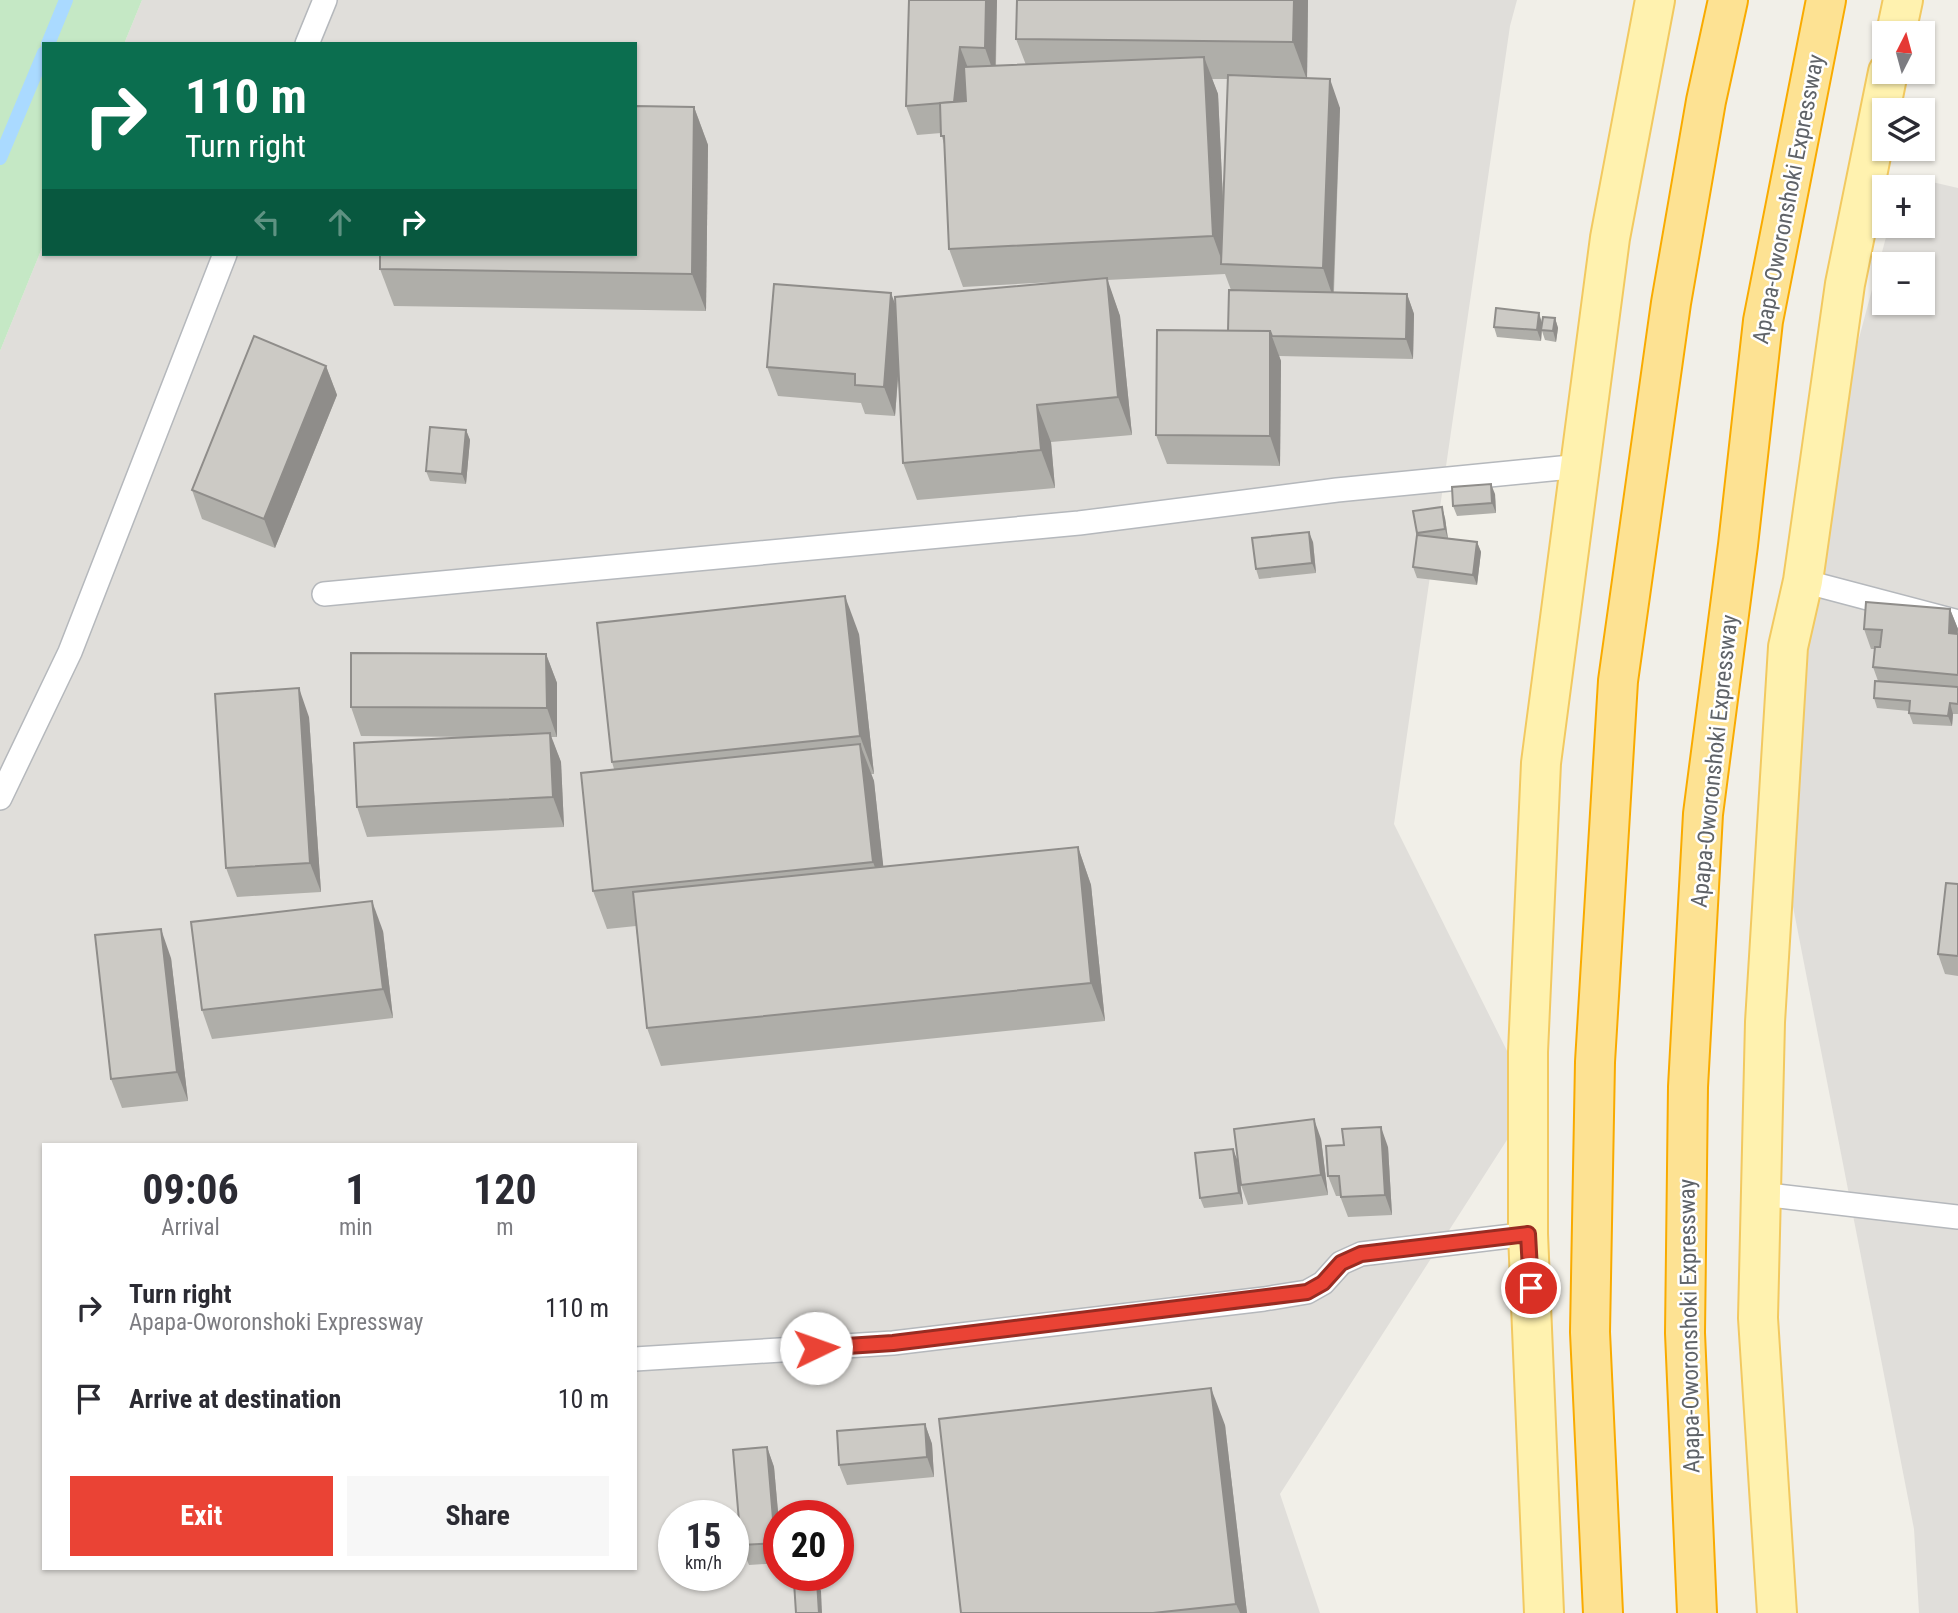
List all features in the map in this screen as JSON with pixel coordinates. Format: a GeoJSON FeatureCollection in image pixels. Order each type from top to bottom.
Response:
{"type":"FeatureCollection","features":[{"type":"Feature","properties":{"kind":"highway"},"geometry":{"type":"LineString","coordinates":[[1603,1613],[1590,1319],[1595,1062],[1618,681],[1671,303],[1706,101],[1728,0]]}},
{"type":"Feature","properties":{"kind":"highway","name":"Apapa-Oworonshoki Expressway"},"geometry":{"type":"LineString","coordinates":[[1697,1613],[1685,1333],[1688,1087],[1703,814],[1763,321],[1826,0]]}},
{"type":"Feature","properties":{"kind":"main road"},"geometry":{"type":"LineString","coordinates":[[1544,1613],[1528,1234],[1528,1052],[1541,763],[1610,237],[1655,0]]}},
{"type":"Feature","properties":{"kind":"main road"},"geometry":{"type":"LineString","coordinates":[[1899,21],[1903,0]]}},
{"type":"Feature","properties":{"kind":"main road"},"geometry":{"type":"LineString","coordinates":[[1777,1613],[1758,1318],[1765,1022],[1788,647],[1803,581],[1845,284],[1886,84]]}},
{"type":"Feature","properties":{"kind":"lane"},"geometry":{"type":"LineString","coordinates":[[308,42],[324,0]]}},
{"type":"Feature","properties":{"kind":"lane"},"geometry":{"type":"LineString","coordinates":[[0,798],[70,652],[224,256]]}},
{"type":"Feature","properties":{"kind":"lane"},"geometry":{"type":"LineString","coordinates":[[324,594],[1065,524],[1337,490],[1581,466]]}},
{"type":"Feature","properties":{"kind":"lane"},"geometry":{"type":"LineString","coordinates":[[1803,581],[1958,622]]}},
{"type":"Feature","properties":{"kind":"lane"},"geometry":{"type":"LineString","coordinates":[[1761,1194],[1958,1217]]}},
{"type":"Feature","properties":{"kind":"lane"},"geometry":{"type":"LineString","coordinates":[[637,1359],[893,1343],[1264,1299],[1307,1292],[1323,1283],[1341,1263],[1361,1254],[1528,1234]]}},
{"type":"Feature","properties":{"kind":"shaded area"},"geometry":{"type":"Polygon","coordinates":[[[142,0],[1517,0],[1510,26],[1394,824],[1532,1101],[1280,1494],[1320,1613],[0,1613],[0,351],[42,248],[42,256],[637,256],[637,42],[125,42],[142,0]]]}},
{"type":"Feature","properties":{"kind":"shaded area"},"geometry":{"type":"Polygon","coordinates":[[[1935,183],[1958,188],[1958,1613],[1919,1613],[1914,1529],[1789,886],[1823,473],[1872,290],[1872,315],[1935,315],[1935,252],[1882,252],[1886,238],[1935,238],[1935,183]]]}},
{"type":"Feature","properties":{"kind":"green space"},"geometry":{"type":"Polygon","coordinates":[[[0,0],[142,0],[125,42],[42,42],[42,248],[0,351],[0,0]]]}},
{"type":"Feature","properties":{"kind":"building"},"geometry":{"type":"Polygon","coordinates":[[[909,0],[986,0],[985,48],[960,47],[954,102],[906,106],[909,0]]]}},
{"type":"Feature","properties":{"kind":"building"},"geometry":{"type":"Polygon","coordinates":[[[1017,0],[1294,0],[1293,42],[1016,39],[1017,0]]]}},
{"type":"Feature","properties":{"kind":"building"},"geometry":{"type":"Polygon","coordinates":[[[1204,57],[1213,236],[949,249],[940,103],[966,101],[964,67],[1204,57]]]}},
{"type":"Feature","properties":{"kind":"building"},"geometry":{"type":"Polygon","coordinates":[[[1228,75],[1330,79],[1323,268],[1221,264],[1228,75]]]}},
{"type":"Feature","properties":{"kind":"building"},"geometry":{"type":"Polygon","coordinates":[[[637,106],[694,107],[692,274],[380,269],[380,256],[637,256],[637,106]]]}},
{"type":"Feature","properties":{"kind":"building"},"geometry":{"type":"Polygon","coordinates":[[[1107,278],[1118,397],[1037,405],[1041,450],[903,463],[895,297],[1107,278]]]}},
{"type":"Feature","properties":{"kind":"building"},"geometry":{"type":"Polygon","coordinates":[[[774,284],[891,293],[884,387],[855,385],[855,374],[767,367],[774,284]]]}},
{"type":"Feature","properties":{"kind":"building"},"geometry":{"type":"Polygon","coordinates":[[[1229,290],[1407,294],[1406,339],[1272,336],[1270,331],[1228,331],[1229,290]]]}},
{"type":"Feature","properties":{"kind":"building"},"geometry":{"type":"Polygon","coordinates":[[[1496,308],[1539,313],[1537,330],[1494,327],[1496,308]]]}},
{"type":"Feature","properties":{"kind":"building"},"geometry":{"type":"Polygon","coordinates":[[[1543,317],[1555,318],[1553,331],[1541,330],[1543,317]]]}},
{"type":"Feature","properties":{"kind":"building"},"geometry":{"type":"Polygon","coordinates":[[[1157,330],[1270,331],[1270,436],[1156,435],[1157,330]]]}},
{"type":"Feature","properties":{"kind":"building"},"geometry":{"type":"Polygon","coordinates":[[[254,336],[326,366],[264,519],[192,490],[254,336]]]}},
{"type":"Feature","properties":{"kind":"building"},"geometry":{"type":"Polygon","coordinates":[[[430,427],[466,430],[462,474],[426,471],[430,427]]]}},
{"type":"Feature","properties":{"kind":"building"},"geometry":{"type":"Polygon","coordinates":[[[1491,484],[1492,503],[1453,506],[1452,487],[1491,484]]]}},
{"type":"Feature","properties":{"kind":"building"},"geometry":{"type":"Polygon","coordinates":[[[1442,507],[1445,529],[1417,533],[1413,511],[1442,507]]]}},
{"type":"Feature","properties":{"kind":"building"},"geometry":{"type":"Polygon","coordinates":[[[1309,532],[1312,563],[1256,569],[1252,538],[1309,532]]]}},
{"type":"Feature","properties":{"kind":"building"},"geometry":{"type":"Polygon","coordinates":[[[1417,535],[1477,542],[1473,575],[1413,567],[1417,535]]]}},
{"type":"Feature","properties":{"kind":"building"},"geometry":{"type":"Polygon","coordinates":[[[845,596],[860,736],[612,762],[597,623],[845,596]]]}},
{"type":"Feature","properties":{"kind":"building"},"geometry":{"type":"Polygon","coordinates":[[[1866,602],[1950,609],[1949,633],[1958,634],[1958,675],[1873,667],[1875,647],[1880,647],[1882,630],[1864,629],[1866,602]]]}},
{"type":"Feature","properties":{"kind":"building"},"geometry":{"type":"Polygon","coordinates":[[[351,653],[546,654],[547,708],[351,707],[351,653]]]}},
{"type":"Feature","properties":{"kind":"building"},"geometry":{"type":"Polygon","coordinates":[[[1875,681],[1958,687],[1958,704],[1950,703],[1948,716],[1909,713],[1910,701],[1874,698],[1875,681]]]}},
{"type":"Feature","properties":{"kind":"building"},"geometry":{"type":"Polygon","coordinates":[[[299,688],[310,863],[226,868],[215,694],[299,688]]]}},
{"type":"Feature","properties":{"kind":"building"},"geometry":{"type":"Polygon","coordinates":[[[550,733],[553,797],[357,807],[354,743],[550,733]]]}},
{"type":"Feature","properties":{"kind":"building"},"geometry":{"type":"Polygon","coordinates":[[[860,744],[873,862],[593,891],[581,773],[860,744]]]}},
{"type":"Feature","properties":{"kind":"building"},"geometry":{"type":"Polygon","coordinates":[[[1078,847],[1091,983],[647,1028],[633,892],[1078,847]]]}},
{"type":"Feature","properties":{"kind":"building"},"geometry":{"type":"Polygon","coordinates":[[[1946,883],[1958,884],[1958,956],[1938,954],[1946,883]]]}},
{"type":"Feature","properties":{"kind":"building"},"geometry":{"type":"Polygon","coordinates":[[[372,901],[383,989],[202,1010],[191,922],[372,901]]]}},
{"type":"Feature","properties":{"kind":"building"},"geometry":{"type":"Polygon","coordinates":[[[161,929],[177,1072],[111,1079],[95,935],[161,929]]]}},
{"type":"Feature","properties":{"kind":"building"},"geometry":{"type":"Polygon","coordinates":[[[1314,1119],[1321,1175],[1241,1185],[1234,1129],[1314,1119]]]}},
{"type":"Feature","properties":{"kind":"building"},"geometry":{"type":"Polygon","coordinates":[[[1381,1127],[1385,1195],[1341,1197],[1339,1176],[1328,1176],[1326,1146],[1344,1145],[1342,1129],[1381,1127]]]}},
{"type":"Feature","properties":{"kind":"building"},"geometry":{"type":"Polygon","coordinates":[[[1233,1149],[1239,1193],[1200,1198],[1195,1153],[1233,1149]]]}},
{"type":"Feature","properties":{"kind":"building"},"geometry":{"type":"Polygon","coordinates":[[[1211,1388],[1236,1604],[1153,1613],[961,1613],[939,1419],[1211,1388]]]}},
{"type":"Feature","properties":{"kind":"building"},"geometry":{"type":"Polygon","coordinates":[[[925,1424],[927,1457],[839,1465],[837,1431],[925,1424]]]}},
{"type":"Feature","properties":{"kind":"building"},"geometry":{"type":"Polygon","coordinates":[[[767,1447],[771,1500],[763,1500],[763,1544],[749,1545],[749,1500],[737,1500],[733,1450],[767,1447]]]}},
{"type":"Feature","properties":{"kind":"building"},"geometry":{"type":"Polygon","coordinates":[[[795,1591],[818,1591],[819,1613],[796,1613],[795,1591]]]}},
{"type":"Feature","properties":{"kind":"waterway"},"geometry":{"type":"LineString","coordinates":[[49,42],[66,0]]}},
{"type":"Feature","properties":{"kind":"waterway"},"geometry":{"type":"LineString","coordinates":[[0,158],[42,58]]}},
{"type":"Feature","properties":{"kind":"route"},"geometry":{"type":"LineString","coordinates":[[816,1348],[893,1343],[1264,1299],[1307,1292],[1323,1283],[1341,1263],[1361,1254],[1528,1234],[1531,1288]]}}]}
